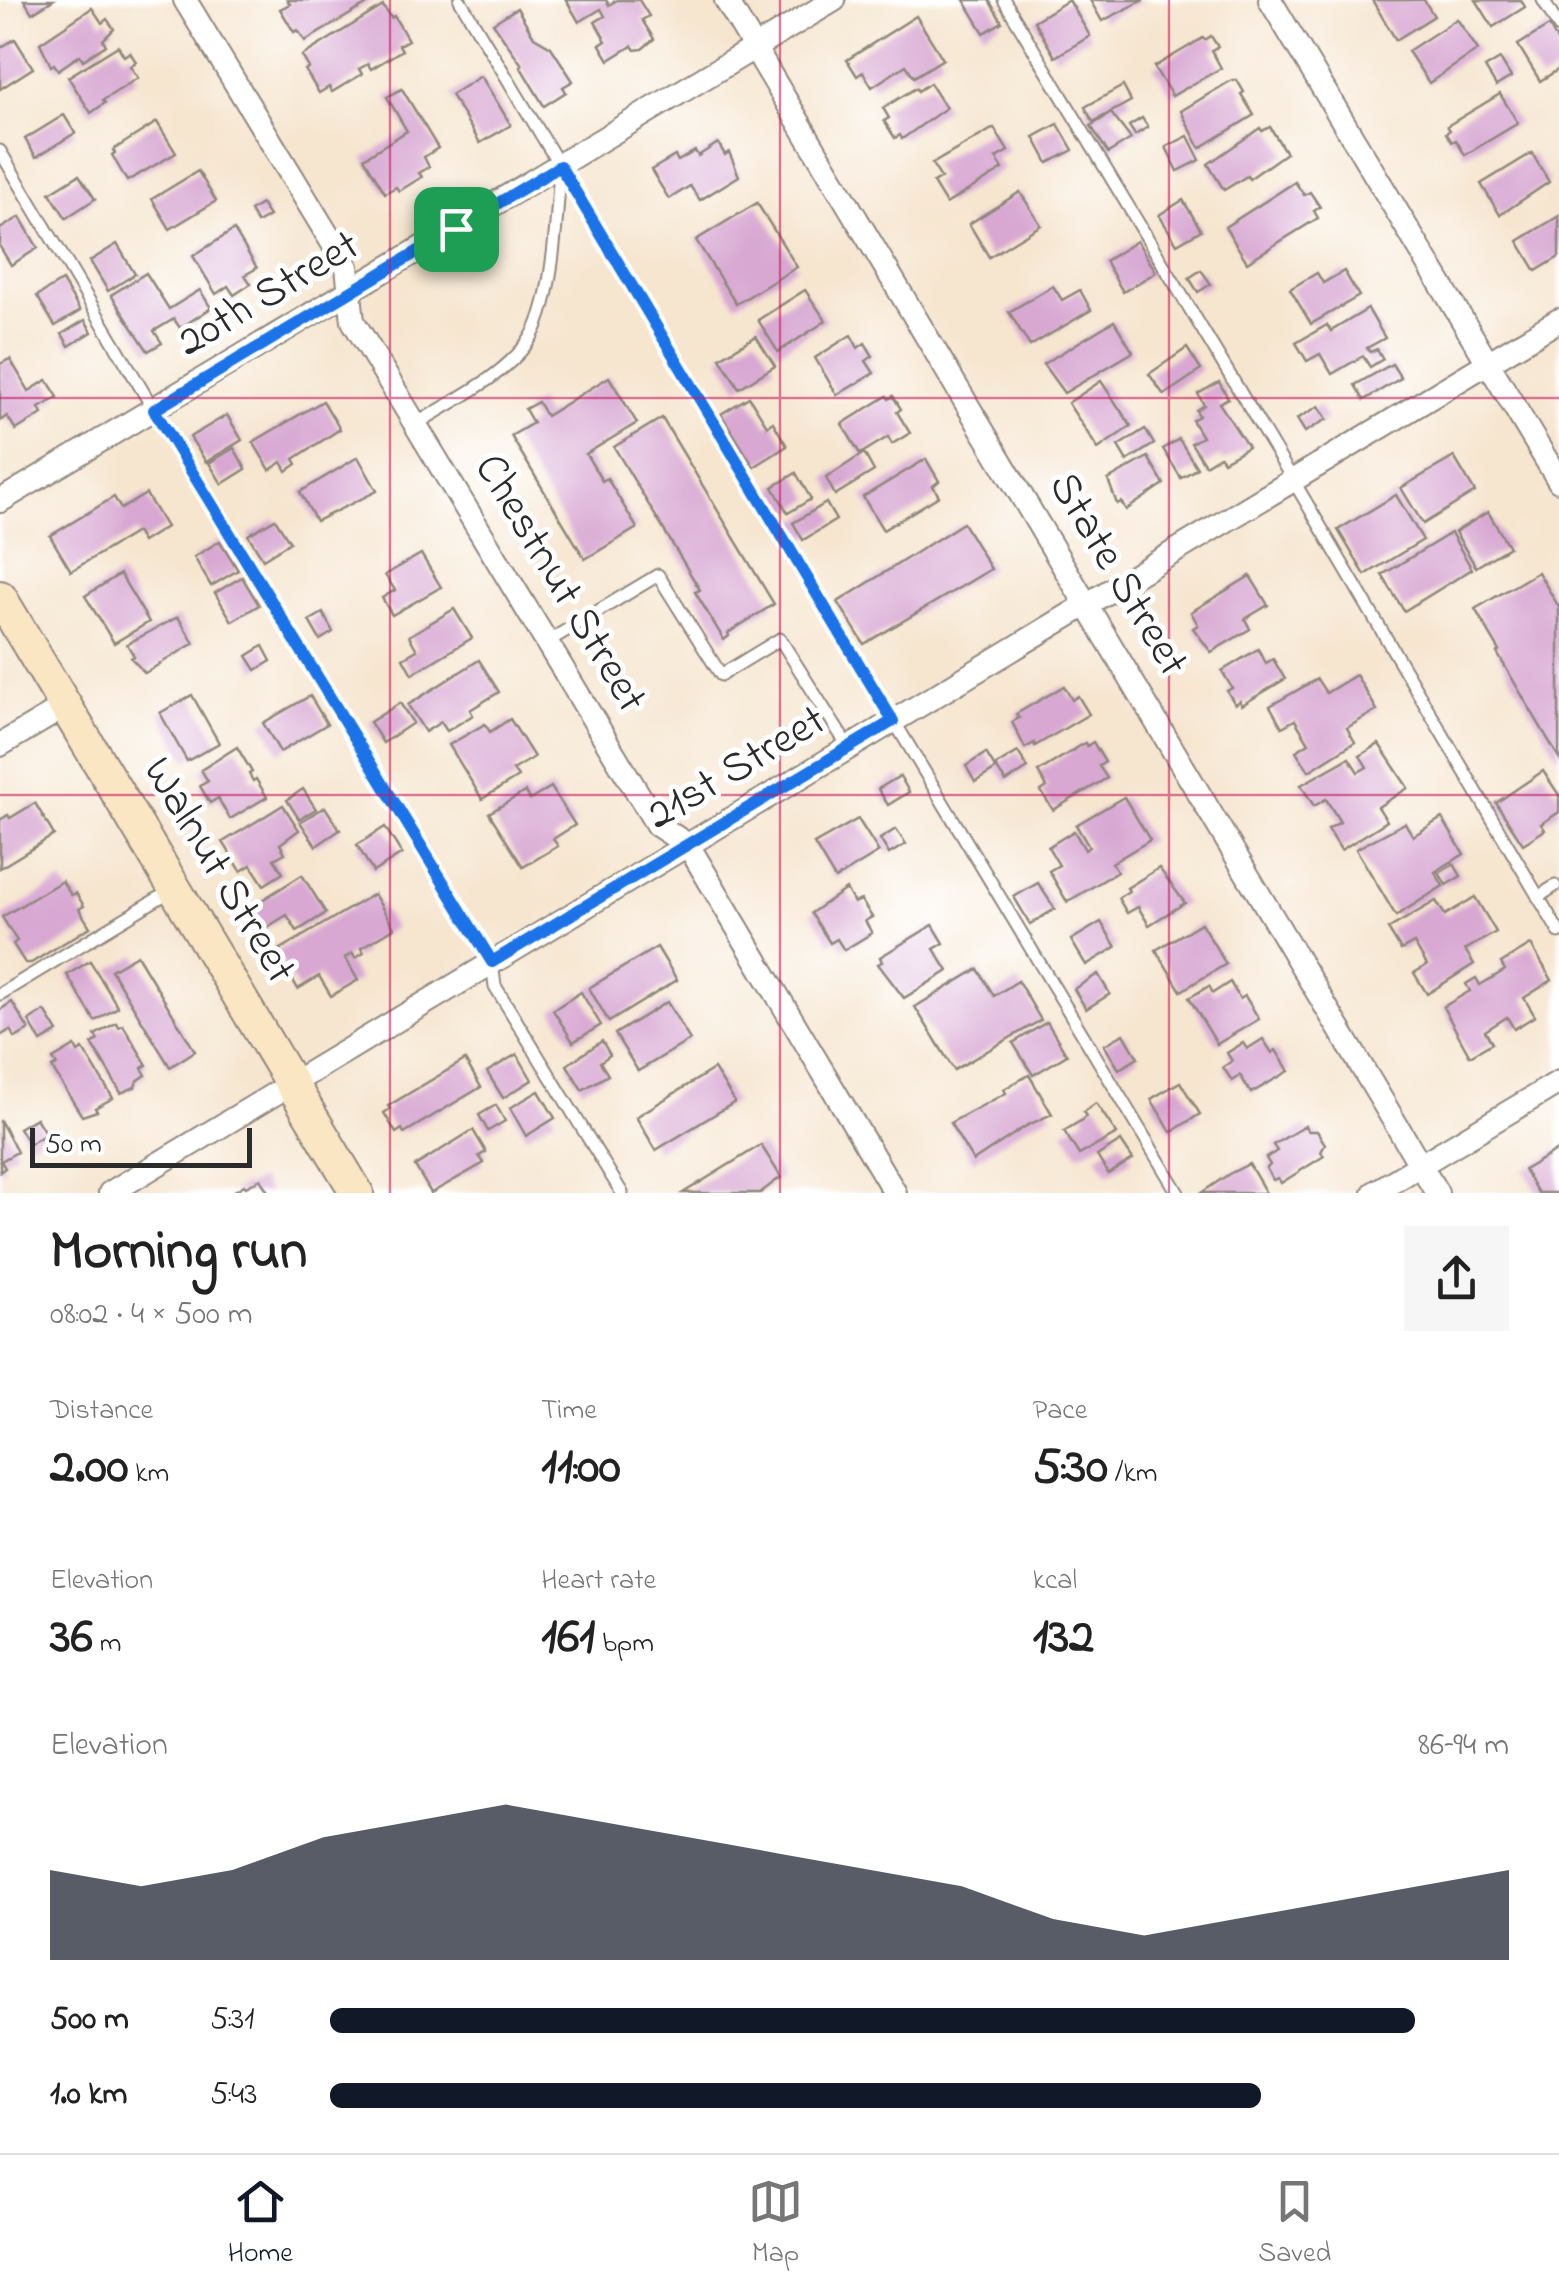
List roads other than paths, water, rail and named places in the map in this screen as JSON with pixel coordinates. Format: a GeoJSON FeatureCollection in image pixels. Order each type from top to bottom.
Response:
{"type":"FeatureCollection","features":[{"type":"Feature","properties":{"kind":"main road","name":"Walnut Street"},"geometry":{"type":"LineString","coordinates":[[0,597],[357,1193]]}},
{"type":"Feature","properties":{"kind":"street","name":"Chestnut Street"},"geometry":{"type":"LineString","coordinates":[[186,0],[347,267],[353,322],[658,825],[688,845],[896,1193]]}},
{"type":"Feature","properties":{"kind":"street","name":"State Street"},"geometry":{"type":"LineString","coordinates":[[726,0],[1437,1193]]}},
{"type":"Feature","properties":{"kind":"street","name":"20th Street"},"geometry":{"type":"LineString","coordinates":[[0,501],[834,0]]}},
{"type":"Feature","properties":{"kind":"street"},"geometry":{"type":"LineString","coordinates":[[1270,0],[1559,481]]}},
{"type":"Feature","properties":{"kind":"street","name":"21st Street"},"geometry":{"type":"LineString","coordinates":[[110,1193],[1559,320]]}},
{"type":"Feature","properties":{"kind":"street"},"geometry":{"type":"LineString","coordinates":[[0,745],[66,706]]}},
{"type":"Feature","properties":{"kind":"street"},"geometry":{"type":"LineString","coordinates":[[1374,1193],[1559,1082]]}},
{"type":"Feature","properties":{"kind":"lane"},"geometry":{"type":"LineString","coordinates":[[460,0],[1178,1193]]}},
{"type":"Feature","properties":{"kind":"lane"},"geometry":{"type":"LineString","coordinates":[[1004,0],[1559,932]]}},
{"type":"Feature","properties":{"kind":"lane"},"geometry":{"type":"LineString","coordinates":[[1542,0],[1559,27]]}},
{"type":"Feature","properties":{"kind":"lane"},"geometry":{"type":"LineString","coordinates":[[0,151],[492,962],[495,986],[622,1193]]}},
{"type":"Feature","properties":{"kind":"lane"},"geometry":{"type":"LineString","coordinates":[[415,424],[510,363],[531,339],[556,241],[560,166]]}},
{"type":"Feature","properties":{"kind":"lane"},"geometry":{"type":"LineString","coordinates":[[546,642],[658,575],[721,676],[780,639],[849,748]]}},
{"type":"Feature","properties":{"kind":"lane"},"geometry":{"type":"LineString","coordinates":[[1538,897],[1554,886]]}},
{"type":"Feature","properties":{"kind":"lane"},"geometry":{"type":"LineString","coordinates":[[0,994],[175,888]]}}]}
